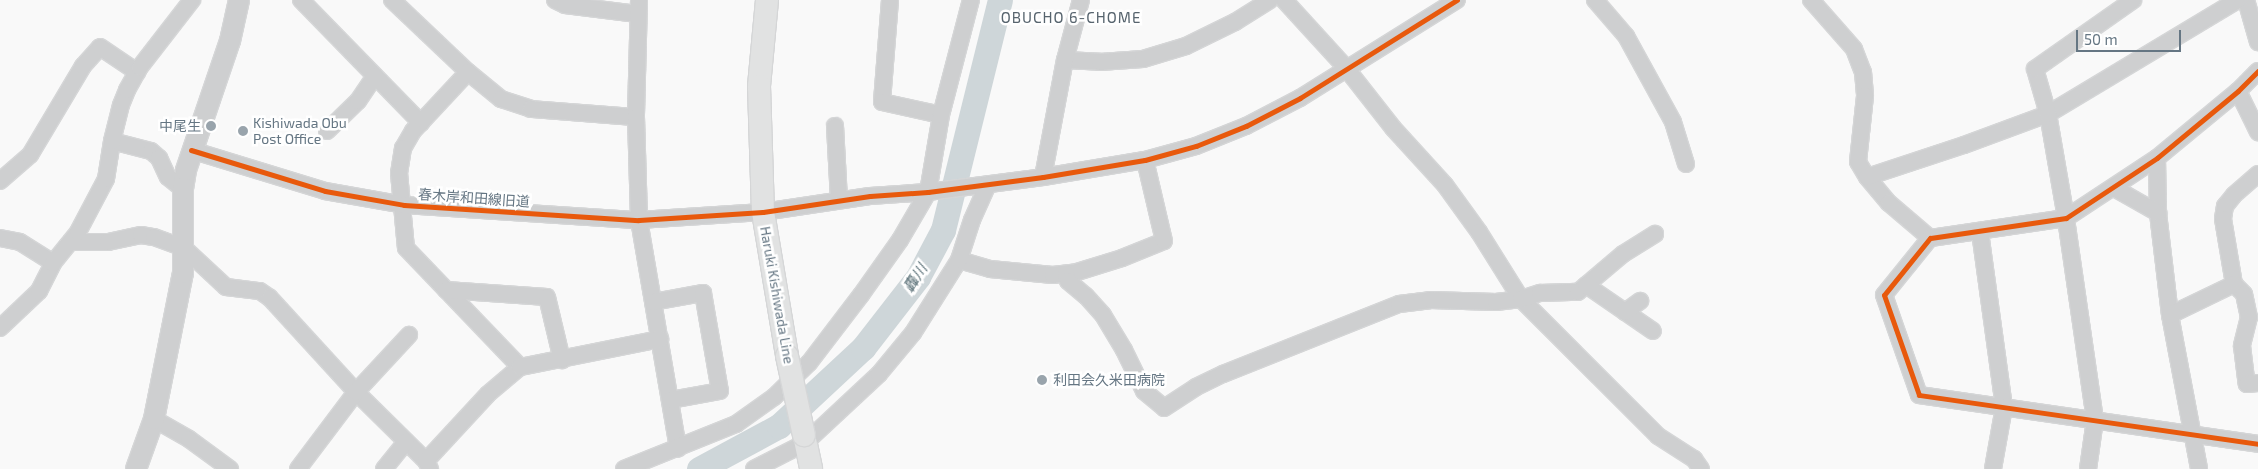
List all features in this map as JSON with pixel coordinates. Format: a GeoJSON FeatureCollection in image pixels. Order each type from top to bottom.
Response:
{"type":"FeatureCollection","features":[{"type":"Feature","properties":{"kind":"main road","name":"Haruki Kishiwada Line"},"geometry":{"type":"LineString","coordinates":[[767,0],[759,86],[762,212],[786,356],[811,469]]}},
{"type":"Feature","properties":{"kind":"street"},"geometry":{"type":"LineString","coordinates":[[0,328],[39,291],[53,263],[71,242],[106,179],[112,141],[121,105],[137,72],[192,0]]}},
{"type":"Feature","properties":{"kind":"street"},"geometry":{"type":"LineString","coordinates":[[136,469],[154,419],[183,273],[183,189],[191,150],[230,41],[239,0]]}},
{"type":"Feature","properties":{"kind":"street"},"geometry":{"type":"LineString","coordinates":[[301,0],[421,122]]}},
{"type":"Feature","properties":{"kind":"street"},"geometry":{"type":"LineString","coordinates":[[392,0],[468,72],[501,99],[531,109],[636,117]]}},
{"type":"Feature","properties":{"kind":"street"},"geometry":{"type":"LineString","coordinates":[[555,0],[564,5],[638,7],[636,117],[639,220],[678,449]]}},
{"type":"Feature","properties":{"kind":"street"},"geometry":{"type":"LineString","coordinates":[[890,0],[882,102],[942,114]]}},
{"type":"Feature","properties":{"kind":"street"},"geometry":{"type":"LineString","coordinates":[[624,469],[678,449],[736,424],[774,397],[809,363],[900,240],[932,192],[942,114],[971,0]]}},
{"type":"Feature","properties":{"kind":"street"},"geometry":{"type":"LineString","coordinates":[[1043,177],[1065,60],[1081,0]]}},
{"type":"Feature","properties":{"kind":"street"},"geometry":{"type":"LineString","coordinates":[[1065,60],[1100,62],[1143,59],[1186,46],[1235,22],[1270,0]]}},
{"type":"Feature","properties":{"kind":"street"},"geometry":{"type":"LineString","coordinates":[[1284,0],[1346,68],[1393,128],[1445,185],[1480,232],[1521,299],[1658,436],[1694,459],[1701,469]]}},
{"type":"Feature","properties":{"kind":"street","name":"春木岸和田線旧道"},"geometry":{"type":"LineString","coordinates":[[191,150],[325,191],[404,205],[639,220],[762,212],[870,196],[932,192],[1043,177],[1145,160],[1196,146],[1246,126],[1300,98],[1457,0]]}},
{"type":"Feature","properties":{"kind":"street"},"geometry":{"type":"LineString","coordinates":[[1595,0],[1631,44],[1673,122],[1686,164]]}},
{"type":"Feature","properties":{"kind":"street"},"geometry":{"type":"LineString","coordinates":[[1811,0],[1854,49],[1864,72],[1864,96],[1858,162],[1867,177],[1889,203],[1930,238]]}},
{"type":"Feature","properties":{"kind":"street"},"geometry":{"type":"LineString","coordinates":[[2088,469],[2095,420],[2066,218],[2048,114],[2035,68],[2133,0]]}},
{"type":"Feature","properties":{"kind":"street"},"geometry":{"type":"LineString","coordinates":[[1867,177],[1964,145],[2048,114],[2238,0]]}},
{"type":"Feature","properties":{"kind":"street"},"geometry":{"type":"LineString","coordinates":[[2246,0],[2258,42]]}},
{"type":"Feature","properties":{"kind":"street"},"geometry":{"type":"LineString","coordinates":[[0,181],[30,155],[82,66],[100,47],[137,72]]}},
{"type":"Feature","properties":{"kind":"street"},"geometry":{"type":"LineString","coordinates":[[2258,71],[2238,91],[2157,158],[2066,218],[1930,238],[1884,295],[1919,395],[2258,444]]}},
{"type":"Feature","properties":{"kind":"street"},"geometry":{"type":"LineString","coordinates":[[468,72],[421,122],[403,148],[400,173],[406,248],[520,367]]}},
{"type":"Feature","properties":{"kind":"street"},"geometry":{"type":"LineString","coordinates":[[327,132],[358,101],[375,76]]}},
{"type":"Feature","properties":{"kind":"street"},"geometry":{"type":"LineString","coordinates":[[2238,91],[2258,132]]}},
{"type":"Feature","properties":{"kind":"street"},"geometry":{"type":"LineString","coordinates":[[835,126],[839,200]]}},
{"type":"Feature","properties":{"kind":"street"},"geometry":{"type":"LineString","coordinates":[[112,141],[151,151],[159,158],[168,177],[183,189]]}},
{"type":"Feature","properties":{"kind":"street"},"geometry":{"type":"LineString","coordinates":[[2157,158],[2158,212],[2170,315],[2199,469]]}},
{"type":"Feature","properties":{"kind":"street"},"geometry":{"type":"LineString","coordinates":[[960,260],[990,269],[1053,275],[1066,274],[1122,258],[1164,242],[1145,160]]}},
{"type":"Feature","properties":{"kind":"street"},"geometry":{"type":"LineString","coordinates":[[2258,174],[2234,195],[2225,206],[2223,219],[2234,284],[2244,294],[2249,317],[2242,346],[2248,384],[2258,383]]}},
{"type":"Feature","properties":{"kind":"street"},"geometry":{"type":"LineString","coordinates":[[754,469],[804,439],[879,374],[913,334],[960,260],[972,220],[988,184]]}},
{"type":"Feature","properties":{"kind":"street"},"geometry":{"type":"LineString","coordinates":[[2114,188],[2158,212]]}},
{"type":"Feature","properties":{"kind":"street"},"geometry":{"type":"LineString","coordinates":[[1980,232],[2004,407],[1993,469]]}},
{"type":"Feature","properties":{"kind":"street"},"geometry":{"type":"LineString","coordinates":[[1066,274],[1068,281],[1086,296],[1103,315],[1124,350],[1144,391],[1164,408],[1196,387],[1222,374],[1399,304],[1430,300],[1496,302],[1521,299],[1540,293],[1578,292],[1623,254],[1655,234]]}},
{"type":"Feature","properties":{"kind":"street"},"geometry":{"type":"LineString","coordinates":[[71,242],[108,242],[141,235],[154,237],[184,248],[226,287],[260,291],[270,298],[356,392],[428,465],[488,394],[520,367],[660,339]]}},
{"type":"Feature","properties":{"kind":"street"},"geometry":{"type":"LineString","coordinates":[[0,238],[20,242],[53,263]]}},
{"type":"Feature","properties":{"kind":"street"},"geometry":{"type":"LineString","coordinates":[[2170,315],[2234,284]]}},
{"type":"Feature","properties":{"kind":"street"},"geometry":{"type":"LineString","coordinates":[[1586,285],[1653,331]]}},
{"type":"Feature","properties":{"kind":"street"},"geometry":{"type":"LineString","coordinates":[[446,290],[547,297],[562,360]]}},
{"type":"Feature","properties":{"kind":"street"},"geometry":{"type":"LineString","coordinates":[[653,302],[703,293],[720,391],[670,400]]}},
{"type":"Feature","properties":{"kind":"street"},"geometry":{"type":"LineString","coordinates":[[1625,312],[1640,301]]}},
{"type":"Feature","properties":{"kind":"street"},"geometry":{"type":"LineString","coordinates":[[298,469],[356,392],[409,335]]}},
{"type":"Feature","properties":{"kind":"street"},"geometry":{"type":"LineString","coordinates":[[154,419],[189,439],[230,469]]}},
{"type":"Feature","properties":{"kind":"street"},"geometry":{"type":"LineString","coordinates":[[384,469],[406,442]]}},
{"type":"Feature","properties":{"kind":"waterway","name":"轟川"},"geometry":{"type":"LineString","coordinates":[[699,469],[779,426],[863,348],[918,277],[943,230],[1000,0]]}},
{"type":"Feature","properties":{"kind":"cycle path"},"geometry":{"type":"LineString","coordinates":[[191,150],[325,191],[404,205],[639,220],[763,212],[870,196],[928,192],[1043,177],[1145,160],[1196,146],[1246,126],[1300,98],[1457,0]]}},
{"type":"Feature","properties":{"kind":"cycle path"},"geometry":{"type":"LineString","coordinates":[[2258,71],[2238,91],[2157,158],[2066,218],[1930,238],[1884,295],[1919,395],[2258,444]]}},
{"type":"Feature","properties":{"kind":"place","name":"中尾生"},"geometry":{"type":"Point","coordinates":[211,126]}},
{"type":"Feature","properties":{"kind":"place","name":"Kishiwada Obu Post Office"},"geometry":{"type":"Point","coordinates":[243,131]}},
{"type":"Feature","properties":{"kind":"place","name":"利田会久米田病院"},"geometry":{"type":"Point","coordinates":[1042,380]}},
{"type":"Feature","properties":{"kind":"district","name":"OBUCHO 6-CHOME"},"geometry":{"type":"Point","coordinates":[1071,18]}}]}
